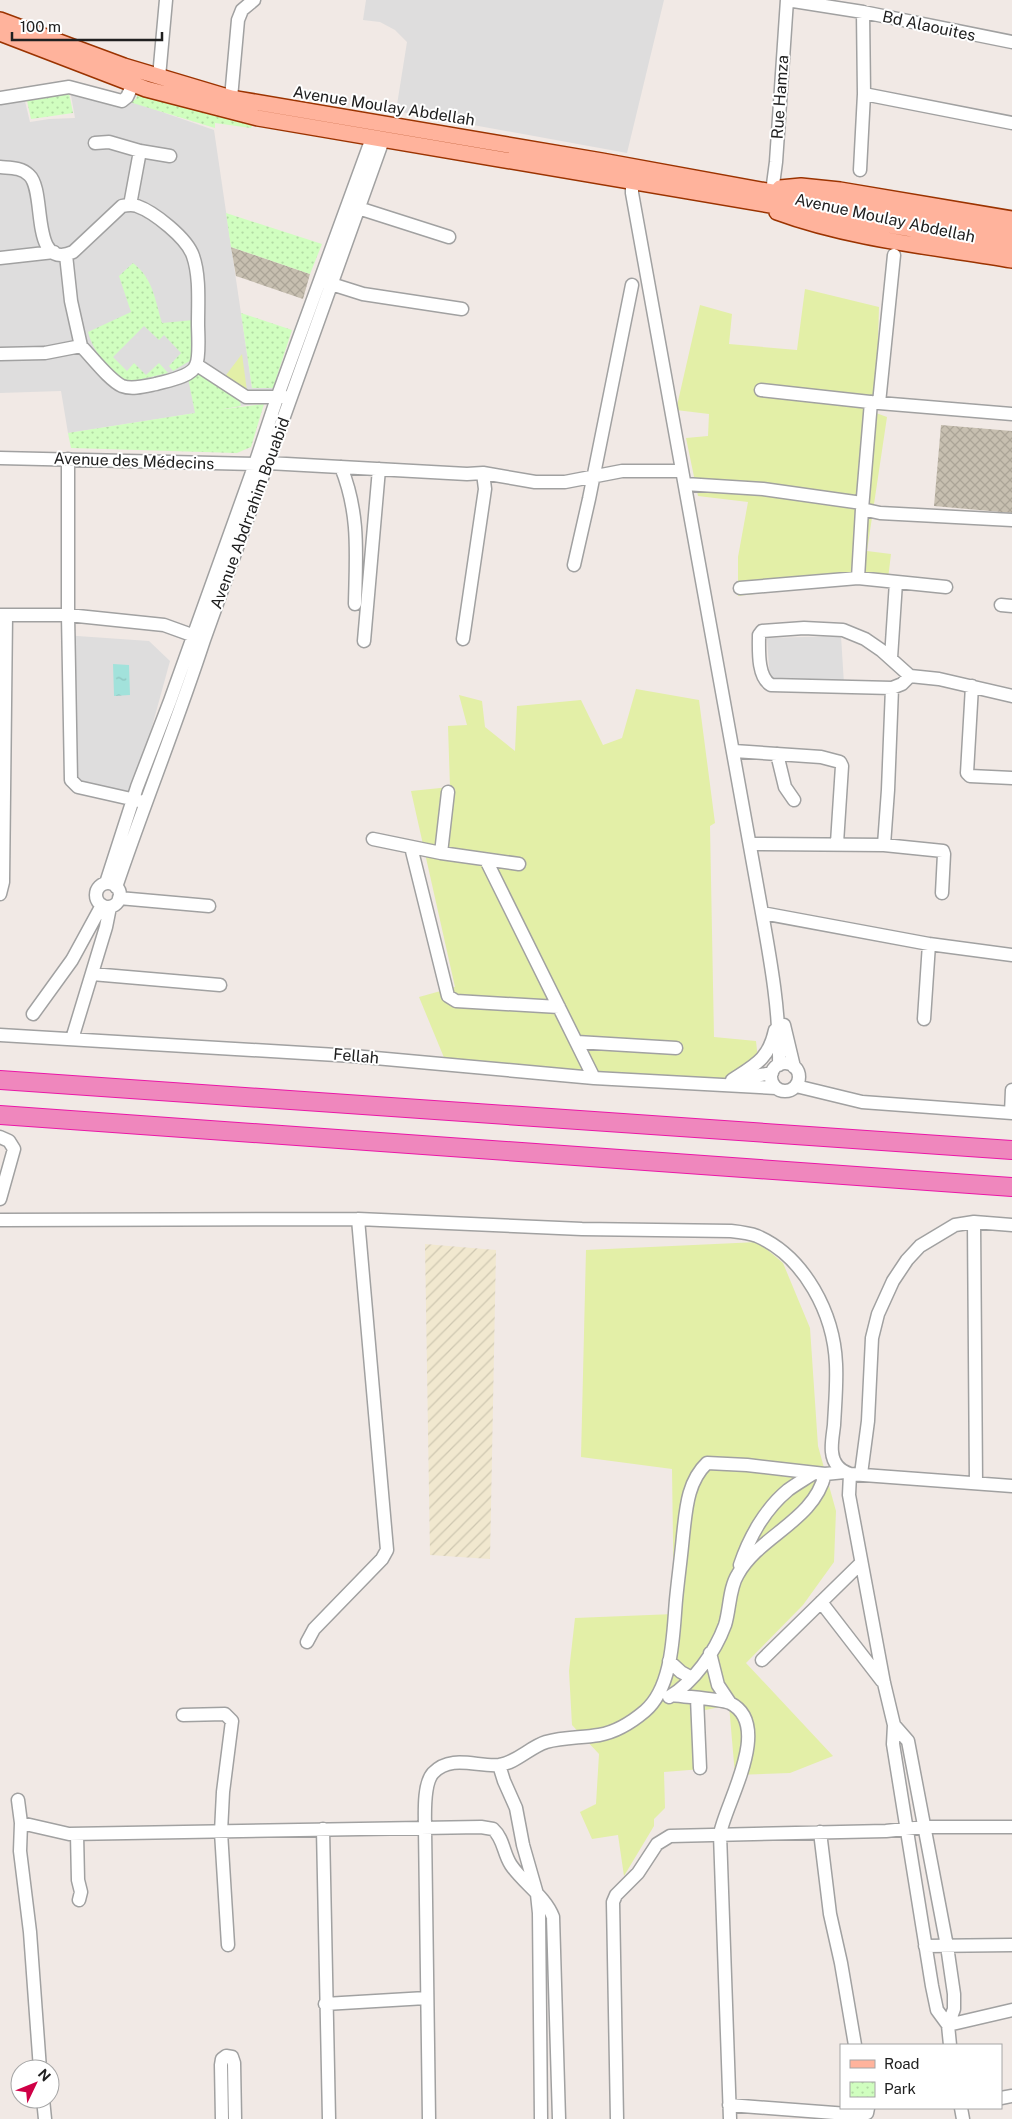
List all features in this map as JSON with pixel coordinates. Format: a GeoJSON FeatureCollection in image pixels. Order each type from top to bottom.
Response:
{"type":"FeatureCollection","features":[{"type":"Feature","properties":{"kind":"highway"},"geometry":{"type":"LineString","coordinates":[[0,1080],[1012,1150]]}},
{"type":"Feature","properties":{"kind":"highway"},"geometry":{"type":"LineString","coordinates":[[0,1114],[1012,1187]]}},
{"type":"Feature","properties":{"kind":"highway"},"geometry":{"type":"LineString","coordinates":[[926,1181],[1012,1193]]}},
{"type":"Feature","properties":{"kind":"main road","name":"Avenue Moulay Abdellah"},"geometry":{"type":"LineString","coordinates":[[0,20],[159,77],[231,98],[772,192],[1012,231]]}},
{"type":"Feature","properties":{"kind":"main road","name":"Avenue Moulay Abdellah"},"geometry":{"type":"LineString","coordinates":[[0,34],[164,95],[220,110],[290,124],[1012,246]]}},
{"type":"Feature","properties":{"kind":"main road","name":"Avenue Moulay Abdellah"},"geometry":{"type":"LineString","coordinates":[[772,192],[782,187],[801,186],[840,190],[1012,219]]}},
{"type":"Feature","properties":{"kind":"main road","name":"Avenue Moulay Abdellah"},"geometry":{"type":"LineString","coordinates":[[753,201],[797,219],[840,230],[1012,260]]}},
{"type":"Feature","properties":{"kind":"street"},"geometry":{"type":"LineString","coordinates":[[159,77],[166,0]]}},
{"type":"Feature","properties":{"kind":"street"},"geometry":{"type":"LineString","coordinates":[[231,98],[238,20],[242,10],[254,0]]}},
{"type":"Feature","properties":{"kind":"street","name":"Bd Alaouites"},"geometry":{"type":"LineString","coordinates":[[787,0],[863,12],[1012,42]]}},
{"type":"Feature","properties":{"kind":"street","name":"Rue Hamza"},"geometry":{"type":"LineString","coordinates":[[772,192],[776,162],[787,0]]}},
{"type":"Feature","properties":{"kind":"street"},"geometry":{"type":"LineString","coordinates":[[860,170],[864,94],[863,12]]}},
{"type":"Feature","properties":{"kind":"street"},"geometry":{"type":"LineString","coordinates":[[0,98],[70,87],[122,100],[127,97],[133,84]]}},
{"type":"Feature","properties":{"kind":"street"},"geometry":{"type":"LineString","coordinates":[[864,94],[1012,123]]}},
{"type":"Feature","properties":{"kind":"street","name":"Avenue Abdrrahim Bouabid"},"geometry":{"type":"LineString","coordinates":[[33,1014],[72,960],[110,896],[170,701],[199,637],[262,464],[291,397],[326,282],[378,139]]}},
{"type":"Feature","properties":{"kind":"street"},"geometry":{"type":"LineString","coordinates":[[95,143],[109,142],[140,151],[170,156]]}},
{"type":"Feature","properties":{"kind":"street"},"geometry":{"type":"LineString","coordinates":[[130,205],[140,151]]}},
{"type":"Feature","properties":{"kind":"street"},"geometry":{"type":"LineString","coordinates":[[0,167],[18,169],[33,179],[38,193],[42,236],[48,248],[60,254]]}},
{"type":"Feature","properties":{"kind":"street"},"geometry":{"type":"LineString","coordinates":[[632,181],[632,194],[734,751],[778,1012],[790,1046],[794,1067],[799,1076],[796,1086]]}},
{"type":"Feature","properties":{"kind":"street"},"geometry":{"type":"LineString","coordinates":[[0,258],[73,252],[116,210],[122,206],[130,205],[140,207],[163,222],[186,244],[193,255],[198,297],[197,365],[189,373],[158,383],[127,387],[113,380],[81,346],[60,254]]}},
{"type":"Feature","properties":{"kind":"street"},"geometry":{"type":"LineString","coordinates":[[353,207],[450,236]]}},
{"type":"Feature","properties":{"kind":"street"},"geometry":{"type":"LineString","coordinates":[[858,578],[862,506],[894,255]]}},
{"type":"Feature","properties":{"kind":"street"},"geometry":{"type":"LineString","coordinates":[[326,282],[363,294],[462,309]]}},
{"type":"Feature","properties":{"kind":"street","name":"Avenue Abdrrahim Bouabid"},"geometry":{"type":"LineString","coordinates":[[262,464],[277,398],[326,282]]}},
{"type":"Feature","properties":{"kind":"street"},"geometry":{"type":"LineString","coordinates":[[574,565],[594,476],[632,285]]}},
{"type":"Feature","properties":{"kind":"street"},"geometry":{"type":"LineString","coordinates":[[0,354],[45,354],[81,346]]}},
{"type":"Feature","properties":{"kind":"street"},"geometry":{"type":"LineString","coordinates":[[197,365],[246,396],[291,397]]}},
{"type":"Feature","properties":{"kind":"street"},"geometry":{"type":"LineString","coordinates":[[761,390],[875,403],[1012,414]]}},
{"type":"Feature","properties":{"kind":"street","name":"Avenue des Médecins"},"geometry":{"type":"LineString","coordinates":[[0,458],[262,464],[467,474],[483,473],[535,482],[566,482],[638,470],[682,471]]}},
{"type":"Feature","properties":{"kind":"street"},"geometry":{"type":"LineString","coordinates":[[68,459],[71,780],[78,787],[139,800]]}},
{"type":"Feature","properties":{"kind":"street"},"geometry":{"type":"LineString","coordinates":[[341,468],[351,495],[356,524],[355,604]]}},
{"type":"Feature","properties":{"kind":"street"},"geometry":{"type":"LineString","coordinates":[[364,641],[379,469]]}},
{"type":"Feature","properties":{"kind":"street"},"geometry":{"type":"LineString","coordinates":[[463,639],[485,490],[483,473]]}},
{"type":"Feature","properties":{"kind":"street"},"geometry":{"type":"LineString","coordinates":[[685,484],[763,489],[862,506],[888,513],[1012,520]]}},
{"type":"Feature","properties":{"kind":"street"},"geometry":{"type":"LineString","coordinates":[[740,588],[858,578],[946,587]]}},
{"type":"Feature","properties":{"kind":"street"},"geometry":{"type":"LineString","coordinates":[[886,654],[896,582]]}},
{"type":"Feature","properties":{"kind":"street"},"geometry":{"type":"LineString","coordinates":[[0,894],[3,882],[3,615],[68,615],[164,625],[199,637]]}},
{"type":"Feature","properties":{"kind":"street"},"geometry":{"type":"LineString","coordinates":[[910,676],[902,684],[892,688],[770,685],[766,682],[763,675],[759,635],[762,631],[769,630],[837,629],[852,632],[886,654],[910,676],[972,686],[1012,696]]}},
{"type":"Feature","properties":{"kind":"street","name":"Avenue Abdrrahim Bouabid"},"geometry":{"type":"LineString","coordinates":[[139,800],[183,705],[199,637]]}},
{"type":"Feature","properties":{"kind":"street"},"geometry":{"type":"LineString","coordinates":[[972,686],[967,773],[970,776],[1012,778]]}},
{"type":"Feature","properties":{"kind":"street"},"geometry":{"type":"LineString","coordinates":[[884,845],[892,688]]}},
{"type":"Feature","properties":{"kind":"street"},"geometry":{"type":"LineString","coordinates":[[170,701],[183,705]]}},
{"type":"Feature","properties":{"kind":"street"},"geometry":{"type":"LineString","coordinates":[[734,751],[821,757],[840,762],[842,766],[837,843]]}},
{"type":"Feature","properties":{"kind":"street"},"geometry":{"type":"LineString","coordinates":[[777,754],[783,781],[794,800]]}},
{"type":"Feature","properties":{"kind":"street"},"geometry":{"type":"LineString","coordinates":[[441,853],[448,792]]}},
{"type":"Feature","properties":{"kind":"street"},"geometry":{"type":"LineString","coordinates":[[373,839],[441,853],[519,864]]}},
{"type":"Feature","properties":{"kind":"street"},"geometry":{"type":"LineString","coordinates":[[750,844],[837,843],[884,845],[943,851],[942,893]]}},
{"type":"Feature","properties":{"kind":"street"},"geometry":{"type":"LineString","coordinates":[[411,847],[448,996],[456,1001],[559,1007]]}},
{"type":"Feature","properties":{"kind":"street"},"geometry":{"type":"LineString","coordinates":[[486,860],[594,1078]]}},
{"type":"Feature","properties":{"kind":"street"},"geometry":{"type":"LineString","coordinates":[[72,1039],[106,926],[110,896],[210,906]]}},
{"type":"Feature","properties":{"kind":"street"},"geometry":{"type":"LineString","coordinates":[[762,913],[929,944],[1012,954]]}},
{"type":"Feature","properties":{"kind":"street"},"geometry":{"type":"LineString","coordinates":[[924,1019],[929,944]]}},
{"type":"Feature","properties":{"kind":"street"},"geometry":{"type":"LineString","coordinates":[[92,974],[220,986]]}},
{"type":"Feature","properties":{"kind":"street"},"geometry":{"type":"LineString","coordinates":[[776,1088],[773,1084],[778,1012]]}},
{"type":"Feature","properties":{"kind":"street"},"geometry":{"type":"LineString","coordinates":[[732,1080],[757,1065],[764,1057],[773,1042],[778,1012]]}},
{"type":"Feature","properties":{"kind":"street","name":"Fellah"},"geometry":{"type":"LineString","coordinates":[[0,1035],[353,1056],[594,1078],[776,1088],[786,1091],[796,1086],[862,1102],[1011,1113]]}},
{"type":"Feature","properties":{"kind":"street"},"geometry":{"type":"LineString","coordinates":[[577,1042],[676,1048]]}},
{"type":"Feature","properties":{"kind":"street","name":"Fellah"},"geometry":{"type":"LineString","coordinates":[[711,1084],[775,1069],[784,1064],[794,1067]]}},
{"type":"Feature","properties":{"kind":"street"},"geometry":{"type":"LineString","coordinates":[[1011,1113],[1012,1090]]}},
{"type":"Feature","properties":{"kind":"street"},"geometry":{"type":"LineString","coordinates":[[0,1137],[9,1141],[14,1149],[0,1199]]}},
{"type":"Feature","properties":{"kind":"street"},"geometry":{"type":"LineString","coordinates":[[307,1642],[314,1629],[382,1559],[387,1550],[358,1219]]}},
{"type":"Feature","properties":{"kind":"street"},"geometry":{"type":"LineString","coordinates":[[0,1220],[358,1219],[582,1229],[731,1230],[759,1237],[794,1262],[816,1293],[826,1318],[835,1347],[836,1365],[832,1453],[836,1464],[852,1473]]}},
{"type":"Feature","properties":{"kind":"street"},"geometry":{"type":"LineString","coordinates":[[974,1222],[976,1483]]}},
{"type":"Feature","properties":{"kind":"street"},"geometry":{"type":"LineString","coordinates":[[948,2024],[937,2010],[925,1946],[893,1744],[894,1725],[861,1563],[850,1495],[852,1473],[868,1421],[872,1338],[886,1295],[899,1271],[920,1246],[954,1224],[974,1222],[1012,1225]]}},
{"type":"Feature","properties":{"kind":"street"},"geometry":{"type":"LineString","coordinates":[[646,1710],[654,1702],[660,1691],[669,1661],[673,1643],[687,1503],[698,1473],[707,1463],[747,1465],[819,1474],[852,1473],[1012,1486]]}},
{"type":"Feature","properties":{"kind":"street"},"geometry":{"type":"LineString","coordinates":[[429,2119],[425,1828],[425,1800],[428,1781],[433,1773],[448,1765],[463,1762],[499,1765],[518,1758],[544,1743],[563,1738],[610,1732],[673,1695],[692,1678],[710,1653],[724,1626],[744,1553],[757,1527],[774,1503],[789,1489],[819,1474]]}},
{"type":"Feature","properties":{"kind":"street"},"geometry":{"type":"LineString","coordinates":[[737,1575],[751,1557],[812,1504],[823,1483],[819,1474]]}},
{"type":"Feature","properties":{"kind":"street"},"geometry":{"type":"LineString","coordinates":[[762,1660],[861,1563]]}},
{"type":"Feature","properties":{"kind":"street"},"geometry":{"type":"LineString","coordinates":[[821,1602],[884,1683]]}},
{"type":"Feature","properties":{"kind":"street"},"geometry":{"type":"LineString","coordinates":[[710,1653],[718,1685],[730,1703],[743,1716],[748,1724],[749,1733],[739,1783],[722,1820],[720,1834],[730,2119]]}},
{"type":"Feature","properties":{"kind":"street"},"geometry":{"type":"LineString","coordinates":[[669,1661],[681,1672],[692,1678]]}},
{"type":"Feature","properties":{"kind":"street"},"geometry":{"type":"LineString","coordinates":[[673,1695],[730,1703]]}},
{"type":"Feature","properties":{"kind":"street"},"geometry":{"type":"LineString","coordinates":[[697,1698],[700,1768]]}},
{"type":"Feature","properties":{"kind":"street"},"geometry":{"type":"LineString","coordinates":[[183,1715],[225,1714],[232,1721],[223,1792],[221,1832],[228,1945]]}},
{"type":"Feature","properties":{"kind":"street"},"geometry":{"type":"LineString","coordinates":[[894,1725],[908,1741],[947,1946],[954,2009],[948,2024],[950,2044]]}},
{"type":"Feature","properties":{"kind":"street"},"geometry":{"type":"LineString","coordinates":[[499,1765],[516,1808],[540,1912],[541,2119]]}},
{"type":"Feature","properties":{"kind":"street"},"geometry":{"type":"LineString","coordinates":[[18,1800],[21,1823],[20,1851],[30,1932],[39,2059]]}},
{"type":"Feature","properties":{"kind":"street"},"geometry":{"type":"LineString","coordinates":[[21,1823],[53,1831],[77,1834],[481,1827],[493,1829],[501,1840],[509,1863],[551,1911],[554,1924],[559,2119]]}},
{"type":"Feature","properties":{"kind":"street"},"geometry":{"type":"LineString","coordinates":[[617,2119],[613,1902],[616,1895],[638,1873],[657,1844],[665,1837],[907,1830],[924,1827],[1012,1827]]}},
{"type":"Feature","properties":{"kind":"street"},"geometry":{"type":"LineString","coordinates":[[322,1830],[329,2119]]}},
{"type":"Feature","properties":{"kind":"street"},"geometry":{"type":"LineString","coordinates":[[820,1832],[830,1914],[841,1963],[855,2044]]}},
{"type":"Feature","properties":{"kind":"street"},"geometry":{"type":"LineString","coordinates":[[77,1834],[78,1880],[81,1892],[79,1900]]}},
{"type":"Feature","properties":{"kind":"street"},"geometry":{"type":"LineString","coordinates":[[925,1946],[1012,1946]]}},
{"type":"Feature","properties":{"kind":"street"},"geometry":{"type":"LineString","coordinates":[[325,2004],[426,1998]]}},
{"type":"Feature","properties":{"kind":"street"},"geometry":{"type":"LineString","coordinates":[[948,2024],[1012,2010]]}},
{"type":"Feature","properties":{"kind":"street"},"geometry":{"type":"LineString","coordinates":[[222,2119],[221,2065],[222,2059],[226,2056],[232,2057],[234,2063],[235,2119]]}},
{"type":"Feature","properties":{"kind":"street"},"geometry":{"type":"LineString","coordinates":[[729,2105],[861,2115],[867,2113],[868,2109]]}},
{"type":"Feature","properties":{"kind":"shaded area"},"geometry":{"type":"Polygon","coordinates":[[[366,0],[664,0],[627,153],[396,111],[407,42],[395,30],[380,22],[363,20],[366,0]]]}},
{"type":"Feature","properties":{"kind":"shaded area"},"geometry":{"type":"Polygon","coordinates":[[[69,84],[136,103],[214,130],[252,388],[273,388],[266,402],[68,433],[61,391],[0,393],[0,96],[23,93],[30,122],[75,118],[69,84]]]}},
{"type":"Feature","properties":{"kind":"shaded area"},"geometry":{"type":"Polygon","coordinates":[[[231,247],[310,274],[303,299],[236,276],[231,247]]]}},
{"type":"Feature","properties":{"kind":"shaded area"},"geometry":{"type":"Polygon","coordinates":[[[941,425],[1012,431],[1012,513],[934,506],[941,425]]]}},
{"type":"Feature","properties":{"kind":"shaded area"},"geometry":{"type":"Polygon","coordinates":[[[63,635],[149,641],[170,661],[136,785],[119,799],[71,788],[63,635]]]}},
{"type":"Feature","properties":{"kind":"shaded area"},"geometry":{"type":"Polygon","coordinates":[[[841,636],[844,684],[770,681],[767,638],[841,636]]]}},
{"type":"Feature","properties":{"kind":"shaded area"},"geometry":{"type":"Polygon","coordinates":[[[425,1244],[496,1250],[490,1559],[430,1555],[425,1244]]]}},
{"type":"Feature","properties":{"kind":"green space"},"geometry":{"type":"Polygon","coordinates":[[[67,82],[135,100],[139,93],[253,123],[251,128],[215,123],[215,128],[67,83],[73,113],[31,119],[26,96],[67,82]]]}},
{"type":"Feature","properties":{"kind":"green space"},"geometry":{"type":"Polygon","coordinates":[[[226,213],[322,244],[310,274],[231,247],[226,213]]]}},
{"type":"Feature","properties":{"kind":"green space"},"geometry":{"type":"Polygon","coordinates":[[[133,263],[145,275],[149,283],[162,323],[194,320],[193,359],[173,371],[169,366],[181,353],[164,335],[159,340],[144,326],[113,357],[127,371],[134,363],[146,375],[159,363],[168,373],[129,382],[109,367],[98,354],[88,332],[131,312],[119,276],[133,263]]]}},
{"type":"Feature","properties":{"kind":"green space"},"geometry":{"type":"Polygon","coordinates":[[[805,289],[879,307],[876,413],[887,417],[867,551],[891,554],[887,587],[853,582],[738,596],[738,557],[748,502],[698,496],[686,438],[708,436],[709,414],[676,410],[700,305],[732,314],[729,344],[797,350],[805,289]]]}},
{"type":"Feature","properties":{"kind":"green space"},"geometry":{"type":"Polygon","coordinates":[[[241,313],[292,330],[273,388],[252,388],[241,313]]]}},
{"type":"Feature","properties":{"kind":"green space"},"geometry":{"type":"Polygon","coordinates":[[[242,354],[247,391],[226,375],[242,354]]]}},
{"type":"Feature","properties":{"kind":"green space"},"geometry":{"type":"Polygon","coordinates":[[[202,373],[239,397],[241,406],[217,410],[264,404],[251,447],[237,453],[71,448],[68,433],[195,413],[188,378],[202,373]]]}},
{"type":"Feature","properties":{"kind":"green space"},"geometry":{"type":"Polygon","coordinates":[[[636,689],[699,700],[715,823],[710,826],[714,1037],[756,1041],[761,1087],[445,1060],[419,997],[455,987],[411,791],[450,787],[448,726],[467,725],[459,695],[482,701],[485,727],[515,751],[517,706],[581,700],[603,745],[622,738],[636,689]]]}},
{"type":"Feature","properties":{"kind":"green space"},"geometry":{"type":"Polygon","coordinates":[[[758,1242],[783,1263],[810,1328],[818,1446],[836,1511],[834,1562],[803,1605],[746,1663],[833,1756],[790,1773],[735,1775],[729,1705],[701,1711],[702,1769],[664,1772],[665,1808],[654,1819],[654,1826],[624,1876],[618,1835],[592,1839],[580,1812],[596,1804],[599,1754],[572,1725],[569,1671],[575,1618],[674,1614],[672,1469],[581,1457],[586,1250],[758,1242]]]}},
{"type":"Feature","properties":{"kind":"water"},"geometry":{"type":"Polygon","coordinates":[[[113,664],[129,665],[130,695],[114,696],[113,664]]]}}]}
